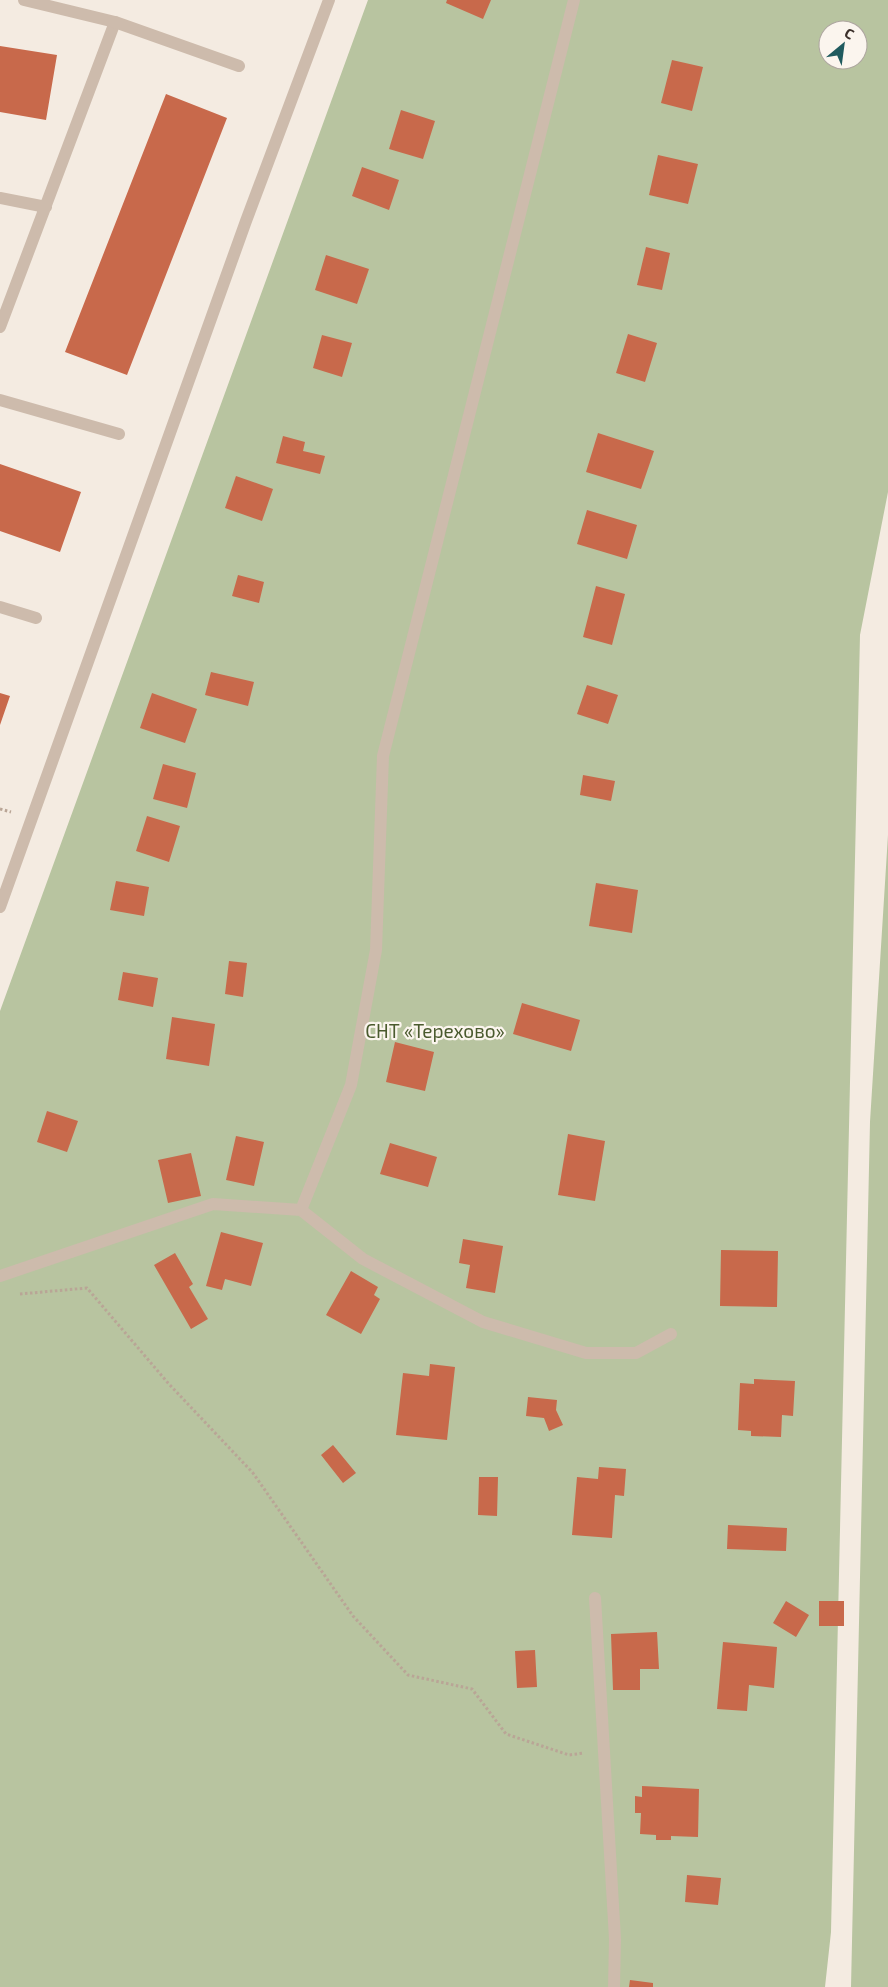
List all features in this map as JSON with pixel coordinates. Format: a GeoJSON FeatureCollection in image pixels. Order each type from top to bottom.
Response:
{"type":"FeatureCollection","features":[{"type":"Feature","properties":{"kind":"street"},"geometry":{"type":"LineString","coordinates":[[24,0],[115,22],[239,66]]}},
{"type":"Feature","properties":{"kind":"street"},"geometry":{"type":"LineString","coordinates":[[0,907],[246,221],[329,0]]}},
{"type":"Feature","properties":{"kind":"street"},"geometry":{"type":"LineString","coordinates":[[301,1210],[352,1085],[376,950],[383,756],[574,0]]}},
{"type":"Feature","properties":{"kind":"street"},"geometry":{"type":"LineString","coordinates":[[0,327],[115,22]]}},
{"type":"Feature","properties":{"kind":"street"},"geometry":{"type":"LineString","coordinates":[[0,198],[46,207]]}},
{"type":"Feature","properties":{"kind":"street"},"geometry":{"type":"LineString","coordinates":[[0,400],[119,434]]}},
{"type":"Feature","properties":{"kind":"street"},"geometry":{"type":"LineString","coordinates":[[0,607],[36,618]]}},
{"type":"Feature","properties":{"kind":"street"},"geometry":{"type":"LineString","coordinates":[[0,1276],[213,1204],[301,1210],[363,1259],[483,1322],[586,1353],[636,1353],[671,1334]]}},
{"type":"Feature","properties":{"kind":"street"},"geometry":{"type":"LineString","coordinates":[[595,1598],[615,1939],[614,1987]]}},
{"type":"Feature","properties":{"kind":"path"},"geometry":{"type":"LineString","coordinates":[[20,1294],[87,1288],[168,1382],[253,1473],[353,1616],[408,1675],[472,1689],[506,1734],[569,1755],[604,1750]]}},
{"type":"Feature","properties":{"kind":"green space","name":"СНТ «Терехово»"},"geometry":{"type":"Polygon","coordinates":[[[368,0],[888,0],[888,492],[860,635],[831,1932],[825,1987],[0,1987],[0,1011],[368,0]]]}},
{"type":"Feature","properties":{"kind":"green space"},"geometry":{"type":"Polygon","coordinates":[[[888,835],[888,1987],[851,1987],[870,1122],[888,835]]]}},
{"type":"Feature","properties":{"kind":"building"},"geometry":{"type":"Polygon","coordinates":[[[447,0],[491,0],[483,19],[446,3],[447,0]]]}},
{"type":"Feature","properties":{"kind":"building"},"geometry":{"type":"Polygon","coordinates":[[[0,46],[57,55],[46,120],[0,112],[0,46]]]}},
{"type":"Feature","properties":{"kind":"building"},"geometry":{"type":"Polygon","coordinates":[[[672,60],[703,67],[692,111],[661,103],[672,60]]]}},
{"type":"Feature","properties":{"kind":"building"},"geometry":{"type":"Polygon","coordinates":[[[166,94],[227,118],[127,375],[65,352],[166,94]]]}},
{"type":"Feature","properties":{"kind":"building"},"geometry":{"type":"Polygon","coordinates":[[[401,110],[435,121],[423,159],[389,149],[401,110]]]}},
{"type":"Feature","properties":{"kind":"building"},"geometry":{"type":"Polygon","coordinates":[[[658,155],[698,164],[688,204],[649,195],[658,155]]]}},
{"type":"Feature","properties":{"kind":"building"},"geometry":{"type":"Polygon","coordinates":[[[362,167],[399,180],[389,210],[352,196],[362,167]]]}},
{"type":"Feature","properties":{"kind":"building"},"geometry":{"type":"Polygon","coordinates":[[[646,247],[670,253],[662,290],[637,285],[646,247]]]}},
{"type":"Feature","properties":{"kind":"building"},"geometry":{"type":"Polygon","coordinates":[[[326,255],[369,269],[357,304],[315,290],[326,255]]]}},
{"type":"Feature","properties":{"kind":"building"},"geometry":{"type":"Polygon","coordinates":[[[628,334],[657,343],[645,382],[616,373],[628,334]]]}},
{"type":"Feature","properties":{"kind":"building"},"geometry":{"type":"Polygon","coordinates":[[[322,335],[352,343],[342,377],[313,368],[322,335]]]}},
{"type":"Feature","properties":{"kind":"building"},"geometry":{"type":"Polygon","coordinates":[[[598,433],[654,451],[641,489],[586,472],[598,433]]]}},
{"type":"Feature","properties":{"kind":"building"},"geometry":{"type":"Polygon","coordinates":[[[283,436],[305,442],[303,451],[325,456],[320,474],[276,463],[283,436]]]}},
{"type":"Feature","properties":{"kind":"building"},"geometry":{"type":"Polygon","coordinates":[[[0,464],[81,492],[60,552],[0,531],[0,464]]]}},
{"type":"Feature","properties":{"kind":"building"},"geometry":{"type":"Polygon","coordinates":[[[236,476],[273,489],[262,521],[225,508],[236,476]]]}},
{"type":"Feature","properties":{"kind":"building"},"geometry":{"type":"Polygon","coordinates":[[[587,510],[637,525],[627,559],[577,544],[587,510]]]}},
{"type":"Feature","properties":{"kind":"building"},"geometry":{"type":"Polygon","coordinates":[[[238,575],[264,582],[259,603],[232,596],[238,575]]]}},
{"type":"Feature","properties":{"kind":"building"},"geometry":{"type":"Polygon","coordinates":[[[596,586],[625,594],[612,645],[583,637],[596,586]]]}},
{"type":"Feature","properties":{"kind":"building"},"geometry":{"type":"Polygon","coordinates":[[[211,672],[254,682],[248,706],[205,695],[211,672]]]}},
{"type":"Feature","properties":{"kind":"building"},"geometry":{"type":"Polygon","coordinates":[[[587,685],[618,695],[608,724],[577,714],[587,685]]]}},
{"type":"Feature","properties":{"kind":"building"},"geometry":{"type":"Polygon","coordinates":[[[0,693],[10,696],[0,725],[0,693]]]}},
{"type":"Feature","properties":{"kind":"building"},"geometry":{"type":"Polygon","coordinates":[[[152,693],[197,709],[185,743],[140,728],[152,693]]]}},
{"type":"Feature","properties":{"kind":"building"},"geometry":{"type":"Polygon","coordinates":[[[163,764],[196,773],[187,808],[153,799],[163,764]]]}},
{"type":"Feature","properties":{"kind":"building"},"geometry":{"type":"Polygon","coordinates":[[[583,775],[615,781],[611,801],[580,795],[583,775]]]}},
{"type":"Feature","properties":{"kind":"building"},"geometry":{"type":"Polygon","coordinates":[[[147,816],[180,826],[169,862],[136,851],[147,816]]]}},
{"type":"Feature","properties":{"kind":"building"},"geometry":{"type":"Polygon","coordinates":[[[116,881],[149,887],[144,916],[110,910],[116,881]]]}},
{"type":"Feature","properties":{"kind":"building"},"geometry":{"type":"Polygon","coordinates":[[[596,883],[638,890],[632,933],[589,926],[596,883]]]}},
{"type":"Feature","properties":{"kind":"building"},"geometry":{"type":"Polygon","coordinates":[[[229,961],[247,963],[243,997],[225,994],[229,961]]]}},
{"type":"Feature","properties":{"kind":"building"},"geometry":{"type":"Polygon","coordinates":[[[123,972],[158,978],[153,1007],[118,1000],[123,972]]]}},
{"type":"Feature","properties":{"kind":"building"},"geometry":{"type":"Polygon","coordinates":[[[522,1003],[580,1020],[571,1051],[513,1034],[522,1003]]]}},
{"type":"Feature","properties":{"kind":"building"},"geometry":{"type":"Polygon","coordinates":[[[172,1017],[215,1024],[209,1066],[166,1059],[172,1017]]]}},
{"type":"Feature","properties":{"kind":"building"},"geometry":{"type":"Polygon","coordinates":[[[395,1042],[434,1052],[425,1091],[386,1082],[395,1042]]]}},
{"type":"Feature","properties":{"kind":"building"},"geometry":{"type":"Polygon","coordinates":[[[47,1111],[78,1121],[67,1152],[37,1142],[47,1111]]]}},
{"type":"Feature","properties":{"kind":"building"},"geometry":{"type":"Polygon","coordinates":[[[568,1134],[605,1141],[595,1201],[558,1195],[568,1134]]]}},
{"type":"Feature","properties":{"kind":"building"},"geometry":{"type":"Polygon","coordinates":[[[236,1136],[264,1142],[254,1186],[226,1180],[236,1136]]]}},
{"type":"Feature","properties":{"kind":"building"},"geometry":{"type":"Polygon","coordinates":[[[390,1143],[437,1157],[428,1187],[380,1174],[390,1143]]]}},
{"type":"Feature","properties":{"kind":"building"},"geometry":{"type":"Polygon","coordinates":[[[191,1153],[201,1196],[168,1203],[158,1160],[191,1153]]]}},
{"type":"Feature","properties":{"kind":"building"},"geometry":{"type":"Polygon","coordinates":[[[221,1232],[263,1243],[251,1286],[225,1279],[222,1290],[206,1286],[221,1232]]]}},
{"type":"Feature","properties":{"kind":"building"},"geometry":{"type":"Polygon","coordinates":[[[463,1239],[503,1246],[495,1293],[466,1288],[470,1265],[459,1263],[463,1239]]]}},
{"type":"Feature","properties":{"kind":"building"},"geometry":{"type":"Polygon","coordinates":[[[721,1250],[778,1251],[777,1307],[720,1306],[721,1250]]]}},
{"type":"Feature","properties":{"kind":"building"},"geometry":{"type":"Polygon","coordinates":[[[175,1253],[193,1284],[189,1287],[208,1319],[191,1329],[154,1265],[175,1253]]]}},
{"type":"Feature","properties":{"kind":"building"},"geometry":{"type":"Polygon","coordinates":[[[351,1271],[378,1287],[374,1295],[380,1299],[361,1334],[326,1315],[351,1271]]]}},
{"type":"Feature","properties":{"kind":"building"},"geometry":{"type":"Polygon","coordinates":[[[430,1364],[455,1367],[447,1440],[396,1435],[403,1373],[429,1376],[430,1364]]]}},
{"type":"Feature","properties":{"kind":"building"},"geometry":{"type":"Polygon","coordinates":[[[754,1379],[795,1381],[793,1416],[782,1415],[781,1437],[751,1436],[751,1431],[738,1430],[740,1383],[754,1384],[754,1379]]]}},
{"type":"Feature","properties":{"kind":"building"},"geometry":{"type":"Polygon","coordinates":[[[528,1397],[557,1400],[556,1410],[563,1425],[549,1431],[544,1418],[526,1416],[528,1397]]]}},
{"type":"Feature","properties":{"kind":"building"},"geometry":{"type":"Polygon","coordinates":[[[333,1445],[356,1473],[343,1483],[321,1455],[333,1445]]]}},
{"type":"Feature","properties":{"kind":"building"},"geometry":{"type":"Polygon","coordinates":[[[599,1467],[626,1469],[624,1496],[615,1495],[612,1538],[572,1535],[577,1477],[598,1479],[599,1467]]]}},
{"type":"Feature","properties":{"kind":"building"},"geometry":{"type":"Polygon","coordinates":[[[479,1477],[498,1477],[497,1516],[478,1515],[479,1477]]]}},
{"type":"Feature","properties":{"kind":"building"},"geometry":{"type":"Polygon","coordinates":[[[728,1525],[787,1528],[786,1551],[727,1549],[728,1525]]]}},
{"type":"Feature","properties":{"kind":"building"},"geometry":{"type":"Polygon","coordinates":[[[786,1601],[809,1615],[796,1637],[773,1623],[786,1601]]]}},
{"type":"Feature","properties":{"kind":"building"},"geometry":{"type":"Polygon","coordinates":[[[819,1601],[844,1601],[844,1626],[819,1626],[819,1601]]]}},
{"type":"Feature","properties":{"kind":"building"},"geometry":{"type":"Polygon","coordinates":[[[657,1632],[659,1669],[640,1669],[640,1690],[613,1690],[611,1634],[657,1632]]]}},
{"type":"Feature","properties":{"kind":"building"},"geometry":{"type":"Polygon","coordinates":[[[723,1642],[777,1647],[774,1688],[749,1685],[747,1711],[717,1709],[723,1642]]]}},
{"type":"Feature","properties":{"kind":"building"},"geometry":{"type":"Polygon","coordinates":[[[535,1650],[537,1687],[517,1688],[515,1651],[535,1650]]]}},
{"type":"Feature","properties":{"kind":"building"},"geometry":{"type":"Polygon","coordinates":[[[642,1786],[699,1789],[698,1837],[671,1836],[671,1840],[656,1840],[656,1835],[640,1834],[641,1813],[635,1813],[635,1796],[642,1797],[642,1786]]]}},
{"type":"Feature","properties":{"kind":"building"},"geometry":{"type":"Polygon","coordinates":[[[687,1875],[721,1878],[718,1905],[685,1902],[687,1875]]]}},
{"type":"Feature","properties":{"kind":"building"},"geometry":{"type":"Polygon","coordinates":[[[630,1980],[653,1983],[653,1987],[629,1987],[630,1980]]]}}]}
